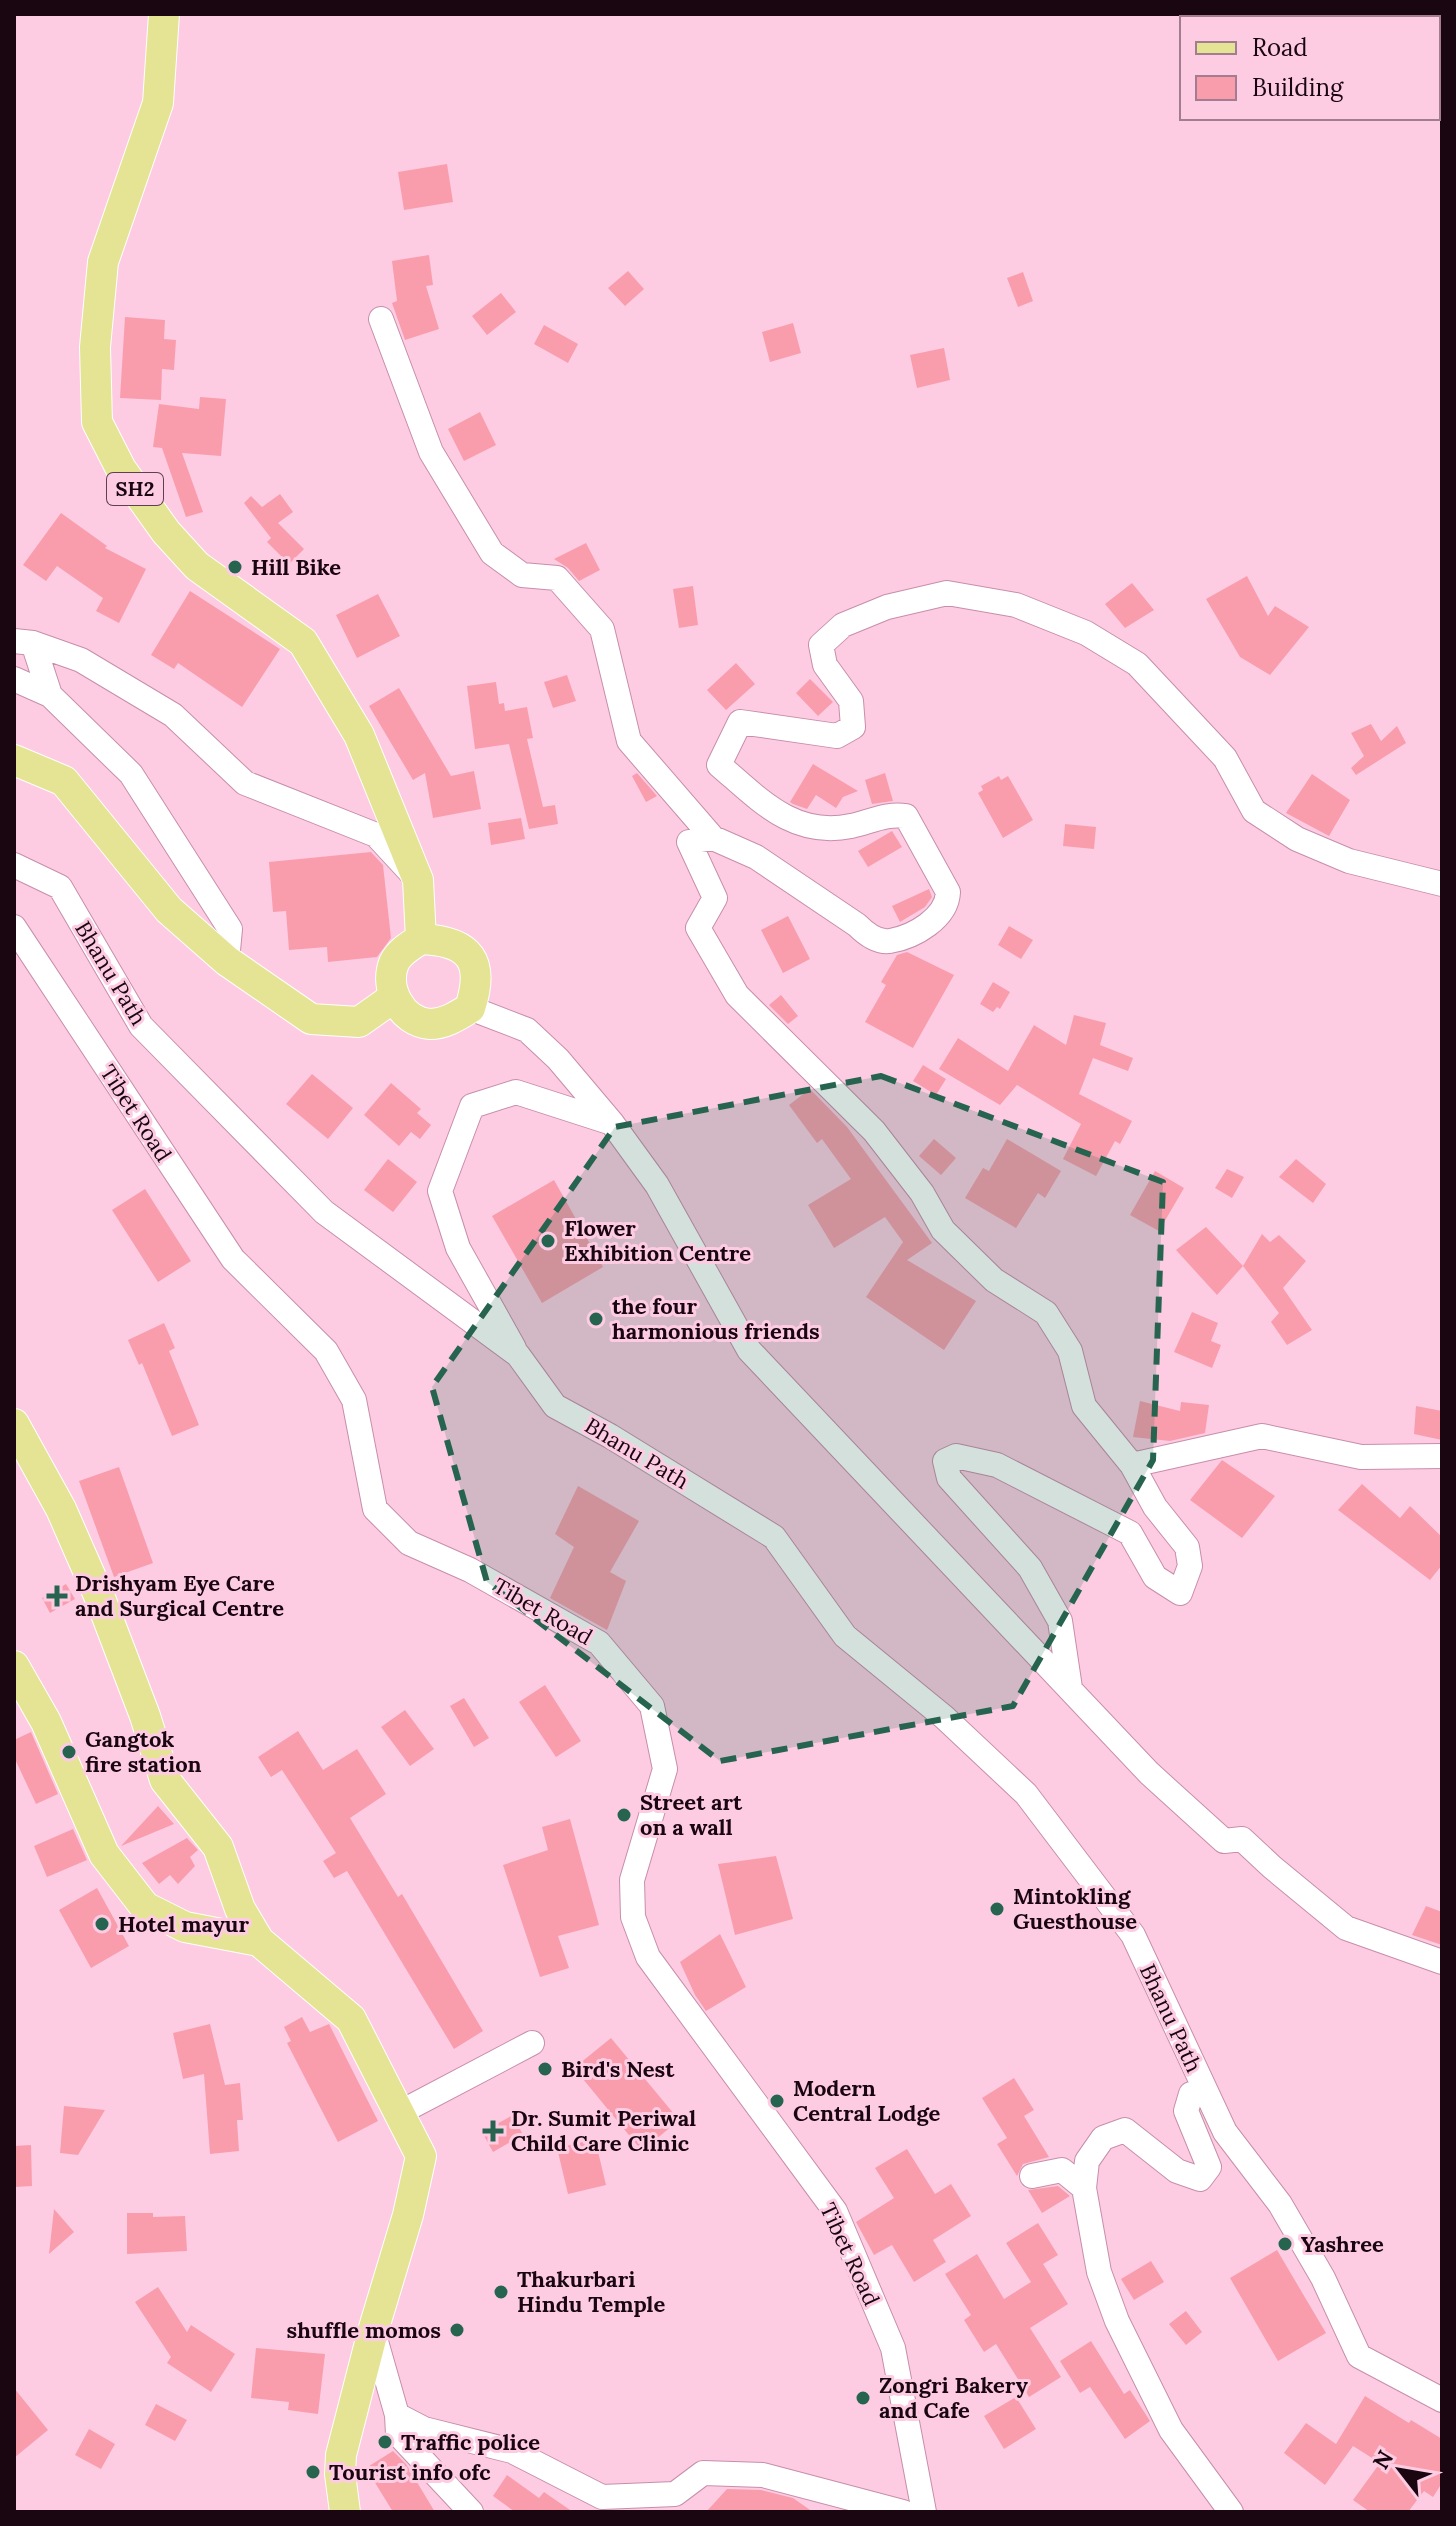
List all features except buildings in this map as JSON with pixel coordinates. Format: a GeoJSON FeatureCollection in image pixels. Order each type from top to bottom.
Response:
{"type":"FeatureCollection","features":[{"type":"Feature","properties":{"kind":"main road","name":"SH2"},"geometry":{"type":"LineString","coordinates":[[164,14],[158,103],[103,262],[95,347],[97,422],[121,469],[166,532],[197,566],[303,642],[359,735],[418,880],[421,939]]}},
{"type":"Feature","properties":{"kind":"main road"},"geometry":{"type":"LineString","coordinates":[[14,760],[64,781],[169,910],[227,961],[311,1019],[359,1022],[393,998]]}},
{"type":"Feature","properties":{"kind":"main road"},"geometry":{"type":"LineString","coordinates":[[421,939],[456,945],[470,957],[478,973],[470,1008],[449,1020],[428,1024],[406,1013],[393,998],[391,981],[394,962],[406,948],[421,939]]}},
{"type":"Feature","properties":{"kind":"main road"},"geometry":{"type":"LineString","coordinates":[[14,1424],[61,1509],[94,1585],[145,1716],[165,1780],[218,1847],[240,1909],[259,1941],[351,2019],[421,2156],[408,2215],[373,2331],[341,2455],[345,2512]]}},
{"type":"Feature","properties":{"kind":"main road"},"geometry":{"type":"LineString","coordinates":[[14,1666],[46,1722],[104,1854],[145,1907],[185,1927],[259,1941]]}},
{"type":"Feature","properties":{"kind":"street"},"geometry":{"type":"LineString","coordinates":[[381,319],[431,452],[492,553],[522,575],[557,578],[602,629],[629,741],[713,838],[756,857],[857,925],[868,936],[887,942],[932,923],[948,903],[948,892],[906,816],[893,814],[849,827],[812,827],[777,814],[719,765],[740,722],[837,736],[853,727],[851,701],[825,665],[821,645],[843,625],[887,607],[947,593],[1016,605],[1086,633],[1137,664],[1225,758],[1254,811],[1297,839],[1349,861],[1442,884]]}},
{"type":"Feature","properties":{"kind":"street"},"geometry":{"type":"LineString","coordinates":[[23,642],[81,660],[173,715],[245,783],[376,835],[418,880]]}},
{"type":"Feature","properties":{"kind":"street"},"geometry":{"type":"LineString","coordinates":[[23,642],[50,695],[131,774],[230,929],[227,961]]}},
{"type":"Feature","properties":{"kind":"street"},"geometry":{"type":"LineString","coordinates":[[14,679],[50,695]]}},
{"type":"Feature","properties":{"kind":"street"},"geometry":{"type":"LineString","coordinates":[[713,838],[689,842],[715,898],[698,928],[737,995],[874,1131],[922,1193],[943,1230],[994,1280],[1046,1313],[1070,1351],[1084,1406],[1132,1465],[1155,1507],[1187,1547],[1190,1566],[1180,1593],[1155,1577],[1130,1533],[997,1465],[956,1456],[945,1461],[949,1478],[1030,1568],[1060,1621],[1070,1688]]}},
{"type":"Feature","properties":{"kind":"street","name":"Bhanu Path"},"geometry":{"type":"LineString","coordinates":[[14,865],[60,887],[141,1026],[324,1212],[518,1355],[555,1406],[610,1436],[774,1537],[845,1636],[944,1717],[1026,1794],[1133,1935],[1225,2132],[1295,2228],[1323,2278],[1359,2356],[1442,2400]]}},
{"type":"Feature","properties":{"kind":"street","name":"Tibet Road"},"geometry":{"type":"LineString","coordinates":[[14,927],[233,1259],[326,1351],[354,1400],[375,1509],[409,1543],[470,1570],[599,1643],[652,1706],[665,1769],[632,1880],[633,1917],[648,1957],[835,2211],[893,2348],[924,2512]]}},
{"type":"Feature","properties":{"kind":"street"},"geometry":{"type":"LineString","coordinates":[[470,1008],[527,1030],[558,1059],[612,1123],[657,1185],[749,1350],[1149,1773],[1224,1841],[1242,1839],[1346,1928],[1442,1962]]}},
{"type":"Feature","properties":{"kind":"street"},"geometry":{"type":"LineString","coordinates":[[518,1355],[458,1248],[440,1191],[472,1106],[516,1092],[612,1123]]}},
{"type":"Feature","properties":{"kind":"street"},"geometry":{"type":"LineString","coordinates":[[1132,1465],[1262,1436],[1361,1457],[1442,1456]]}},
{"type":"Feature","properties":{"kind":"street"},"geometry":{"type":"LineString","coordinates":[[401,2112],[532,2043]]}},
{"type":"Feature","properties":{"kind":"street"},"geometry":{"type":"LineString","coordinates":[[1205,2090],[1191,2094],[1186,2111],[1209,2167],[1200,2179],[1177,2171],[1125,2130],[1103,2138],[1087,2161],[1084,2188],[1099,2272],[1117,2321],[1171,2430],[1231,2512]]}},
{"type":"Feature","properties":{"kind":"street"},"geometry":{"type":"LineString","coordinates":[[1032,2176],[1062,2170],[1084,2188]]}},
{"type":"Feature","properties":{"kind":"street"},"geometry":{"type":"LineString","coordinates":[[373,2331],[397,2415],[398,2434],[471,2512]]}},
{"type":"Feature","properties":{"kind":"street"},"geometry":{"type":"LineString","coordinates":[[397,2415],[424,2429],[512,2451],[602,2497],[675,2494],[703,2473],[763,2475],[903,2512]]}},
{"type":"Feature","properties":{"kind":"highlighted area"},"geometry":{"type":"Polygon","coordinates":[[[881,1076],[1163,1182],[1153,1460],[1013,1706],[720,1761],[487,1582],[432,1387],[615,1127],[881,1076]]]}},
{"type":"Feature","properties":{"kind":"place","name":"Hill Bike"},"geometry":{"type":"Point","coordinates":[235,567]}},
{"type":"Feature","properties":{"kind":"place","name":"Flower Exhibition Centre"},"geometry":{"type":"Point","coordinates":[548,1241]}},
{"type":"Feature","properties":{"kind":"place","name":"the four harmonious friends"},"geometry":{"type":"Point","coordinates":[596,1319]}},
{"type":"Feature","properties":{"kind":"place","name":"Drishyam Eye Care and Surgical Centre"},"geometry":{"type":"Point","coordinates":[57,1596]}},
{"type":"Feature","properties":{"kind":"place","name":"Gangtok fire station"},"geometry":{"type":"Point","coordinates":[69,1752]}},
{"type":"Feature","properties":{"kind":"place","name":"Street art on a wall"},"geometry":{"type":"Point","coordinates":[624,1815]}},
{"type":"Feature","properties":{"kind":"place","name":"Mintokling Guesthouse"},"geometry":{"type":"Point","coordinates":[997,1909]}},
{"type":"Feature","properties":{"kind":"place","name":"Hotel mayur"},"geometry":{"type":"Point","coordinates":[102,1924]}},
{"type":"Feature","properties":{"kind":"place","name":"Bird's Nest"},"geometry":{"type":"Point","coordinates":[545,2069]}},
{"type":"Feature","properties":{"kind":"place","name":"Modern Central Lodge"},"geometry":{"type":"Point","coordinates":[777,2101]}},
{"type":"Feature","properties":{"kind":"place","name":"Dr. Sumit Periwal Child Care Clinic"},"geometry":{"type":"Point","coordinates":[493,2131]}},
{"type":"Feature","properties":{"kind":"place","name":"Yashree"},"geometry":{"type":"Point","coordinates":[1285,2244]}},
{"type":"Feature","properties":{"kind":"place","name":"Thakurbari Hindu Temple"},"geometry":{"type":"Point","coordinates":[501,2292]}},
{"type":"Feature","properties":{"kind":"place","name":"shuffle momos"},"geometry":{"type":"Point","coordinates":[457,2330]}},
{"type":"Feature","properties":{"kind":"place","name":"Zongri Bakery and Cafe"},"geometry":{"type":"Point","coordinates":[863,2398]}},
{"type":"Feature","properties":{"kind":"place","name":"Traffic police"},"geometry":{"type":"Point","coordinates":[385,2442]}},
{"type":"Feature","properties":{"kind":"place","name":"Tourist info ofc"},"geometry":{"type":"Point","coordinates":[313,2472]}}]}
